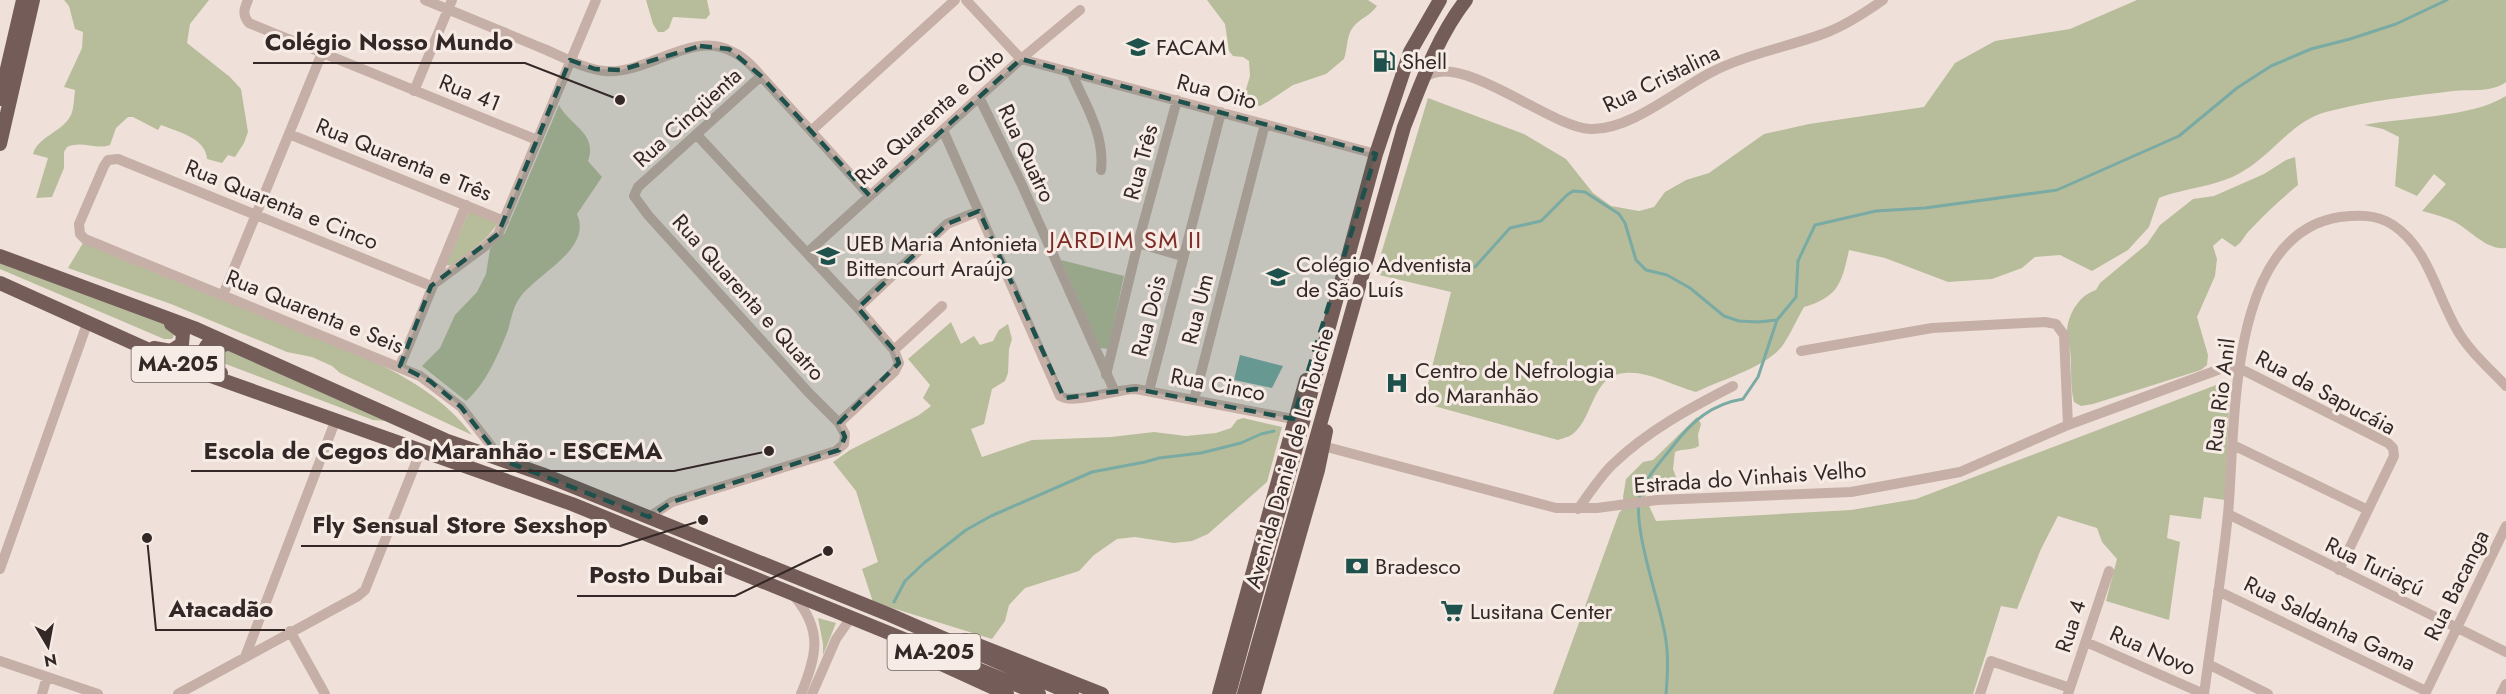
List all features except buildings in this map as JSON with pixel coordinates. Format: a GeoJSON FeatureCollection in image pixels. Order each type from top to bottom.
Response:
{"type":"FeatureCollection","features":[{"type":"Feature","properties":{"kind":"main road"},"geometry":{"type":"LineString","coordinates":[[0,99],[23,0]]}},
{"type":"Feature","properties":{"kind":"main road"},"geometry":{"type":"LineString","coordinates":[[0,144],[33,0]]}},
{"type":"Feature","properties":{"kind":"main road","name":"Avenida Daniel de La Touche"},"geometry":{"type":"LineString","coordinates":[[1229,694],[1376,154],[1410,52],[1440,0]]}},
{"type":"Feature","properties":{"kind":"main road","name":"Avenida Daniel de La Touche"},"geometry":{"type":"LineString","coordinates":[[1244,694],[1404,127],[1423,79],[1448,27],[1466,0]]}},
{"type":"Feature","properties":{"kind":"main road","name":"MA-205"},"geometry":{"type":"LineString","coordinates":[[0,256],[195,328],[445,440],[649,517],[890,615],[1072,694]]}},
{"type":"Feature","properties":{"kind":"main road"},"geometry":{"type":"LineString","coordinates":[[1219,694],[1293,419],[1340,282]]}},
{"type":"Feature","properties":{"kind":"main road","name":"MA-205"},"geometry":{"type":"LineString","coordinates":[[0,283],[88,321],[174,363],[572,504],[1039,694]]}},
{"type":"Feature","properties":{"kind":"main road"},"geometry":{"type":"LineString","coordinates":[[88,321],[163,351],[175,350],[182,344],[184,336],[179,328],[115,299]]}},
{"type":"Feature","properties":{"kind":"main road"},"geometry":{"type":"LineString","coordinates":[[271,363],[218,343],[207,345],[202,352],[203,361],[210,368],[272,397]]}},
{"type":"Feature","properties":{"kind":"main road"},"geometry":{"type":"LineString","coordinates":[[1254,694],[1323,446],[1343,346]]}},
{"type":"Feature","properties":{"kind":"main road"},"geometry":{"type":"LineString","coordinates":[[890,615],[985,646],[1102,694]]}},
{"type":"Feature","properties":{"kind":"main road"},"geometry":{"type":"LineString","coordinates":[[850,619],[957,673],[1007,694]]}},
{"type":"Feature","properties":{"kind":"street","name":"Rua 41"},"geometry":{"type":"LineString","coordinates":[[248,0],[244,11],[245,18],[255,26],[537,140]]}},
{"type":"Feature","properties":{"kind":"street"},"geometry":{"type":"LineString","coordinates":[[425,0],[450,5],[570,60],[595,69],[621,70],[690,48],[715,45],[735,52],[761,75],[870,196]]}},
{"type":"Feature","properties":{"kind":"street"},"geometry":{"type":"LineString","coordinates":[[431,286],[484,248],[498,234],[596,0]]}},
{"type":"Feature","properties":{"kind":"street"},"geometry":{"type":"LineString","coordinates":[[811,131],[955,0]]}},
{"type":"Feature","properties":{"kind":"street"},"geometry":{"type":"LineString","coordinates":[[966,0],[1021,58]]}},
{"type":"Feature","properties":{"kind":"street","name":"Rua Cristalina"},"geometry":{"type":"LineString","coordinates":[[1423,79],[1435,72],[1458,72],[1576,127],[1606,128],[1638,115],[1718,69],[1828,32],[1851,21],[1883,0]]}},
{"type":"Feature","properties":{"kind":"street"},"geometry":{"type":"LineString","coordinates":[[414,91],[450,5]]}},
{"type":"Feature","properties":{"kind":"street","name":"Rua Quarenta e Oito"},"geometry":{"type":"LineString","coordinates":[[807,254],[1021,58],[1080,10]]}},
{"type":"Feature","properties":{"kind":"street"},"geometry":{"type":"LineString","coordinates":[[223,296],[322,53]]}},
{"type":"Feature","properties":{"kind":"street","name":"Rua Oito"},"geometry":{"type":"LineString","coordinates":[[1021,58],[1376,154]]}},
{"type":"Feature","properties":{"kind":"street"},"geometry":{"type":"LineString","coordinates":[[1071,72],[1100,138],[1103,151],[1101,170]]}},
{"type":"Feature","properties":{"kind":"street","name":"Rua Cinqüenta"},"geometry":{"type":"LineString","coordinates":[[638,187],[761,75]]}},
{"type":"Feature","properties":{"kind":"street","name":"Rua Quatro"},"geometry":{"type":"LineString","coordinates":[[979,97],[1021,183],[1114,390]]}},
{"type":"Feature","properties":{"kind":"street","name":"Rua Três"},"geometry":{"type":"LineString","coordinates":[[1106,375],[1138,243],[1177,100]]}},
{"type":"Feature","properties":{"kind":"street","name":"Rua Dois"},"geometry":{"type":"LineString","coordinates":[[1149,390],[1221,112]]}},
{"type":"Feature","properties":{"kind":"street","name":"Rua Um"},"geometry":{"type":"LineString","coordinates":[[1194,400],[1264,124]]}},
{"type":"Feature","properties":{"kind":"street"},"geometry":{"type":"LineString","coordinates":[[858,308],[947,224],[979,211],[942,130]]}},
{"type":"Feature","properties":{"kind":"street","name":"Rua Quarenta e Três"},"geometry":{"type":"LineString","coordinates":[[289,134],[504,221]]}},
{"type":"Feature","properties":{"kind":"street"},"geometry":{"type":"LineString","coordinates":[[697,135],[858,308],[896,354]]}},
{"type":"Feature","properties":{"kind":"street","name":"Rua Quarenta e Cinco"},"geometry":{"type":"LineString","coordinates":[[85,239],[80,234],[79,224],[104,166],[108,160],[118,159],[431,286]]}},
{"type":"Feature","properties":{"kind":"street","name":"Rua Quarenta e Quatro"},"geometry":{"type":"LineString","coordinates":[[638,187],[634,196],[642,208],[842,427]]}},
{"type":"Feature","properties":{"kind":"street"},"geometry":{"type":"LineString","coordinates":[[400,366],[466,205]]}},
{"type":"Feature","properties":{"kind":"street","name":"Rua Cinco"},"geometry":{"type":"LineString","coordinates":[[979,211],[1057,389],[1064,398],[1071,400],[1114,390],[1149,390],[1293,419]]}},
{"type":"Feature","properties":{"kind":"street","name":"Rua Rio Anil"},"geometry":{"type":"LineString","coordinates":[[2204,694],[2228,514],[2239,368],[2256,292],[2281,252],[2314,225],[2334,218],[2361,215],[2385,220],[2409,237],[2422,257],[2457,330],[2506,386]]}},
{"type":"Feature","properties":{"kind":"street","name":"Rua Quarenta e Seis"},"geometry":{"type":"LineString","coordinates":[[85,239],[400,366],[430,381],[461,407],[502,460]]}},
{"type":"Feature","properties":{"kind":"street"},"geometry":{"type":"LineString","coordinates":[[1138,243],[1182,256]]}},
{"type":"Feature","properties":{"kind":"street"},"geometry":{"type":"LineString","coordinates":[[649,517],[672,502],[836,451],[844,444],[842,427],[895,371],[896,354],[942,306]]}},
{"type":"Feature","properties":{"kind":"street"},"geometry":{"type":"LineString","coordinates":[[0,569],[88,321]]}},
{"type":"Feature","properties":{"kind":"street"},"geometry":{"type":"LineString","coordinates":[[1801,351],[1932,328],[2045,322],[2056,324],[2064,335],[2068,425]]}},
{"type":"Feature","properties":{"kind":"street","name":"Estrada do Vinhais Velho"},"geometry":{"type":"LineString","coordinates":[[1323,446],[1545,507],[1578,509],[1658,500],[1838,494],[1932,478],[1976,466],[2068,425],[2223,368],[2239,368]]}},
{"type":"Feature","properties":{"kind":"street","name":"Rua da Sapucáia"},"geometry":{"type":"LineString","coordinates":[[2239,368],[2388,443],[2394,451],[2394,456],[2368,510]]}},
{"type":"Feature","properties":{"kind":"street"},"geometry":{"type":"LineString","coordinates":[[1578,509],[1611,467],[1632,446],[1688,409],[1733,386]]}},
{"type":"Feature","properties":{"kind":"street"},"geometry":{"type":"LineString","coordinates":[[245,657],[336,419]]}},
{"type":"Feature","properties":{"kind":"street"},"geometry":{"type":"LineString","coordinates":[[2233,445],[2368,510],[2339,570]]}},
{"type":"Feature","properties":{"kind":"street"},"geometry":{"type":"LineString","coordinates":[[178,694],[358,596],[365,590],[421,450]]}},
{"type":"Feature","properties":{"kind":"street","name":"Rua Turiaçú"},"geometry":{"type":"LineString","coordinates":[[2228,514],[2506,652]]}},
{"type":"Feature","properties":{"kind":"street","name":"Rua Bacanga"},"geometry":{"type":"LineString","coordinates":[[2425,693],[2506,526]]}},
{"type":"Feature","properties":{"kind":"street","name":"Rua 4"},"geometry":{"type":"LineString","coordinates":[[2069,691],[2109,571]]}},
{"type":"Feature","properties":{"kind":"street","name":"Rua Saldanha Gama"},"geometry":{"type":"LineString","coordinates":[[2218,591],[2425,693]]}},
{"type":"Feature","properties":{"kind":"street"},"geometry":{"type":"LineString","coordinates":[[794,596],[807,614],[815,645],[811,670],[801,694]]}},
{"type":"Feature","properties":{"kind":"street"},"geometry":{"type":"LineString","coordinates":[[812,694],[836,639],[850,619]]}},
{"type":"Feature","properties":{"kind":"street"},"geometry":{"type":"LineString","coordinates":[[290,631],[325,694]]}},
{"type":"Feature","properties":{"kind":"street","name":"Rua Novo"},"geometry":{"type":"LineString","coordinates":[[2085,642],[2204,694]]}},
{"type":"Feature","properties":{"kind":"street"},"geometry":{"type":"LineString","coordinates":[[0,661],[98,694]]}},
{"type":"Feature","properties":{"kind":"street"},"geometry":{"type":"LineString","coordinates":[[1980,694],[1991,661],[2069,691]]}},
{"type":"Feature","properties":{"kind":"street"},"geometry":{"type":"LineString","coordinates":[[2208,664],[2268,694]]}},
{"type":"Feature","properties":{"kind":"street"},"geometry":{"type":"LineString","coordinates":[[42,694],[47,677]]}},
{"type":"Feature","properties":{"kind":"street"},"geometry":{"type":"LineString","coordinates":[[2501,694],[2506,684]]}},
{"type":"Feature","properties":{"kind":"highlighted area"},"geometry":{"type":"Polygon","coordinates":[[[700,46],[729,49],[761,76],[870,196],[1021,59],[1376,154],[1293,419],[1136,389],[1064,398],[979,211],[947,224],[858,308],[894,350],[899,363],[839,423],[845,437],[839,450],[672,502],[649,517],[502,460],[461,407],[430,381],[400,366],[431,286],[498,234],[570,60],[595,69],[621,70],[700,46]]]}},
{"type":"Feature","properties":{"kind":"green space"},"geometry":{"type":"Polygon","coordinates":[[[64,0],[209,0],[190,24],[187,43],[230,77],[241,89],[248,132],[235,157],[228,155],[222,163],[207,159],[202,146],[183,133],[161,125],[158,130],[133,117],[128,117],[116,128],[110,145],[78,144],[67,147],[64,152],[64,168],[52,197],[36,198],[48,158],[33,154],[40,143],[62,126],[71,115],[75,90],[64,87],[82,48],[83,32],[75,29],[69,6],[64,0]]]}},
{"type":"Feature","properties":{"kind":"green space"},"geometry":{"type":"Polygon","coordinates":[[[646,0],[707,0],[710,14],[706,19],[673,17],[669,28],[664,32],[658,32],[653,24],[646,0]]]}},
{"type":"Feature","properties":{"kind":"green space"},"geometry":{"type":"Polygon","coordinates":[[[1207,0],[1368,0],[1377,6],[1351,30],[1344,59],[1326,74],[1293,85],[1260,106],[1245,103],[1244,96],[1250,76],[1249,61],[1243,57],[1233,56],[1229,51],[1225,24],[1207,0]]]}},
{"type":"Feature","properties":{"kind":"green space"},"geometry":{"type":"Polygon","coordinates":[[[2137,0],[2506,0],[2506,82],[2494,88],[2373,102],[2314,116],[2235,176],[2159,198],[2149,227],[2128,250],[2092,271],[2060,255],[2035,257],[2022,268],[1992,279],[1948,282],[1885,258],[1849,250],[1837,287],[1825,298],[1804,307],[1783,345],[1766,360],[1696,392],[1643,374],[1614,375],[1600,388],[1581,426],[1572,434],[1558,440],[1423,403],[1451,292],[1375,274],[1428,98],[1524,134],[1566,159],[1593,193],[1611,206],[1639,211],[1654,207],[1665,192],[1686,180],[1709,173],[1764,134],[1809,124],[1924,107],[1955,63],[1995,41],[2070,29],[2137,0]]]}},
{"type":"Feature","properties":{"kind":"green space"},"geometry":{"type":"Polygon","coordinates":[[[2506,96],[2506,248],[2499,248],[2486,243],[2455,222],[2422,211],[2446,184],[2434,174],[2417,196],[2395,186],[2399,137],[2383,129],[2364,125],[2456,113],[2475,109],[2506,96]]]}},
{"type":"Feature","properties":{"kind":"green space"},"geometry":{"type":"Polygon","coordinates":[[[559,105],[586,137],[590,151],[588,161],[602,177],[577,214],[580,227],[577,239],[560,261],[519,299],[491,368],[480,386],[466,401],[422,366],[440,348],[455,315],[477,292],[486,274],[490,249],[505,233],[559,105]]]}},
{"type":"Feature","properties":{"kind":"green space"},"geometry":{"type":"Polygon","coordinates":[[[2295,157],[2298,185],[2279,201],[2235,247],[2222,238],[2213,246],[2217,259],[2215,276],[2197,317],[2208,355],[2207,365],[2201,370],[2093,404],[2081,406],[2074,402],[2067,332],[2070,317],[2080,300],[2096,290],[2100,283],[2147,244],[2160,225],[2193,199],[2214,196],[2264,174],[2295,157]]]}},
{"type":"Feature","properties":{"kind":"green space"},"geometry":{"type":"Polygon","coordinates":[[[469,211],[498,222],[471,251],[452,266],[446,265],[469,211]]]}},
{"type":"Feature","properties":{"kind":"green space"},"geometry":{"type":"Polygon","coordinates":[[[83,243],[378,363],[430,394],[453,413],[472,435],[340,373],[332,366],[312,357],[287,352],[171,304],[68,268],[83,243]]]}},
{"type":"Feature","properties":{"kind":"green space"},"geometry":{"type":"Polygon","coordinates":[[[0,260],[170,325],[174,336],[172,339],[164,339],[0,269],[0,260]]]}},
{"type":"Feature","properties":{"kind":"green space"},"geometry":{"type":"Polygon","coordinates":[[[1061,260],[1124,276],[1108,349],[1100,348],[1061,260]]]}},
{"type":"Feature","properties":{"kind":"green space"},"geometry":{"type":"Polygon","coordinates":[[[951,322],[961,344],[974,336],[980,345],[993,341],[999,330],[1008,324],[1012,339],[1005,381],[992,389],[984,424],[971,429],[982,457],[1032,440],[1111,437],[1154,432],[1186,436],[1216,433],[1231,428],[1237,420],[1243,418],[1282,427],[1267,482],[1208,534],[1192,541],[1174,543],[1135,537],[1117,539],[1094,555],[1079,571],[1025,588],[1009,605],[1005,621],[992,639],[873,602],[862,569],[878,562],[856,491],[833,462],[850,450],[919,415],[931,406],[923,398],[930,385],[908,359],[951,322]]]}},
{"type":"Feature","properties":{"kind":"green space"},"geometry":{"type":"Polygon","coordinates":[[[222,348],[387,421],[373,420],[210,358],[212,349],[222,348]]]}},
{"type":"Feature","properties":{"kind":"green space"},"geometry":{"type":"Polygon","coordinates":[[[2224,382],[2230,386],[2225,500],[2204,497],[2201,519],[2170,515],[2167,538],[2180,542],[2169,620],[2106,601],[2117,559],[2102,542],[2097,528],[2058,516],[2041,549],[2017,609],[2001,606],[1973,694],[1553,694],[1619,513],[1624,507],[1626,479],[1643,462],[1653,460],[1697,417],[1701,424],[1698,435],[1699,446],[1675,452],[1673,469],[1677,480],[1654,483],[1645,497],[1656,521],[1851,510],[1916,499],[2224,382]]]}},
{"type":"Feature","properties":{"kind":"green space"},"geometry":{"type":"Polygon","coordinates":[[[818,618],[836,623],[823,655],[823,644],[818,618]]]}},
{"type":"Feature","properties":{"kind":"water"},"geometry":{"type":"Polygon","coordinates":[[[1240,355],[1283,366],[1272,388],[1234,380],[1240,355]]]}},
{"type":"Feature","properties":{"kind":"waterway"},"geometry":{"type":"LineString","coordinates":[[1666,694],[1668,668],[1666,643],[1639,520],[1641,491],[1651,474],[1695,421],[1712,409],[1743,399],[1758,377],[1777,320],[1796,297],[1798,261],[1815,225],[1876,211],[1925,208],[2057,190],[2179,136],[2237,88],[2271,66],[2311,49],[2396,24],[2447,0]]}},
{"type":"Feature","properties":{"kind":"waterway"},"geometry":{"type":"LineString","coordinates":[[1475,267],[1510,228],[1541,221],[1573,191],[1585,192],[1619,214],[1625,223],[1636,260],[1646,270],[1667,275],[1690,288],[1724,316],[1739,321],[1777,320]]}},
{"type":"Feature","properties":{"kind":"waterway"},"geometry":{"type":"LineString","coordinates":[[894,602],[905,581],[924,563],[966,530],[991,516],[1092,472],[1159,458],[1201,453],[1241,443],[1274,431]]}},
{"type":"Feature","properties":{"kind":"place","name":"FACAM"},"geometry":{"type":"Point","coordinates":[1138,47]}},
{"type":"Feature","properties":{"kind":"place","name":"Shell"},"geometry":{"type":"Point","coordinates":[1384,61]}},
{"type":"Feature","properties":{"kind":"place","name":"Colégio Nosso Mundo"},"geometry":{"type":"Point","coordinates":[620,100]}},
{"type":"Feature","properties":{"kind":"place","name":"UEB Maria Antonieta Bittencourt Araújo"},"geometry":{"type":"Point","coordinates":[828,256]}},
{"type":"Feature","properties":{"kind":"place","name":"Colégio Adventista de São Luís"},"geometry":{"type":"Point","coordinates":[1278,277]}},
{"type":"Feature","properties":{"kind":"place","name":"Centro de Nefrologia do Maranhão"},"geometry":{"type":"Point","coordinates":[1397,383]}},
{"type":"Feature","properties":{"kind":"place","name":"Escola de Cegos do Maranhão - ESCEMA"},"geometry":{"type":"Point","coordinates":[769,451]}},
{"type":"Feature","properties":{"kind":"place","name":"Fly Sensual Store Sexshop"},"geometry":{"type":"Point","coordinates":[703,520]}},
{"type":"Feature","properties":{"kind":"place","name":"Atacadão"},"geometry":{"type":"Point","coordinates":[147,538]}},
{"type":"Feature","properties":{"kind":"place","name":"Posto Dubai"},"geometry":{"type":"Point","coordinates":[828,551]}},
{"type":"Feature","properties":{"kind":"place","name":"Bradesco"},"geometry":{"type":"Point","coordinates":[1357,566]}},
{"type":"Feature","properties":{"kind":"place","name":"Lusitana Center"},"geometry":{"type":"Point","coordinates":[1452,611]}},
{"type":"Feature","properties":{"kind":"district","name":"JARDIM SM II"},"geometry":{"type":"Point","coordinates":[1126,239]}}]}
